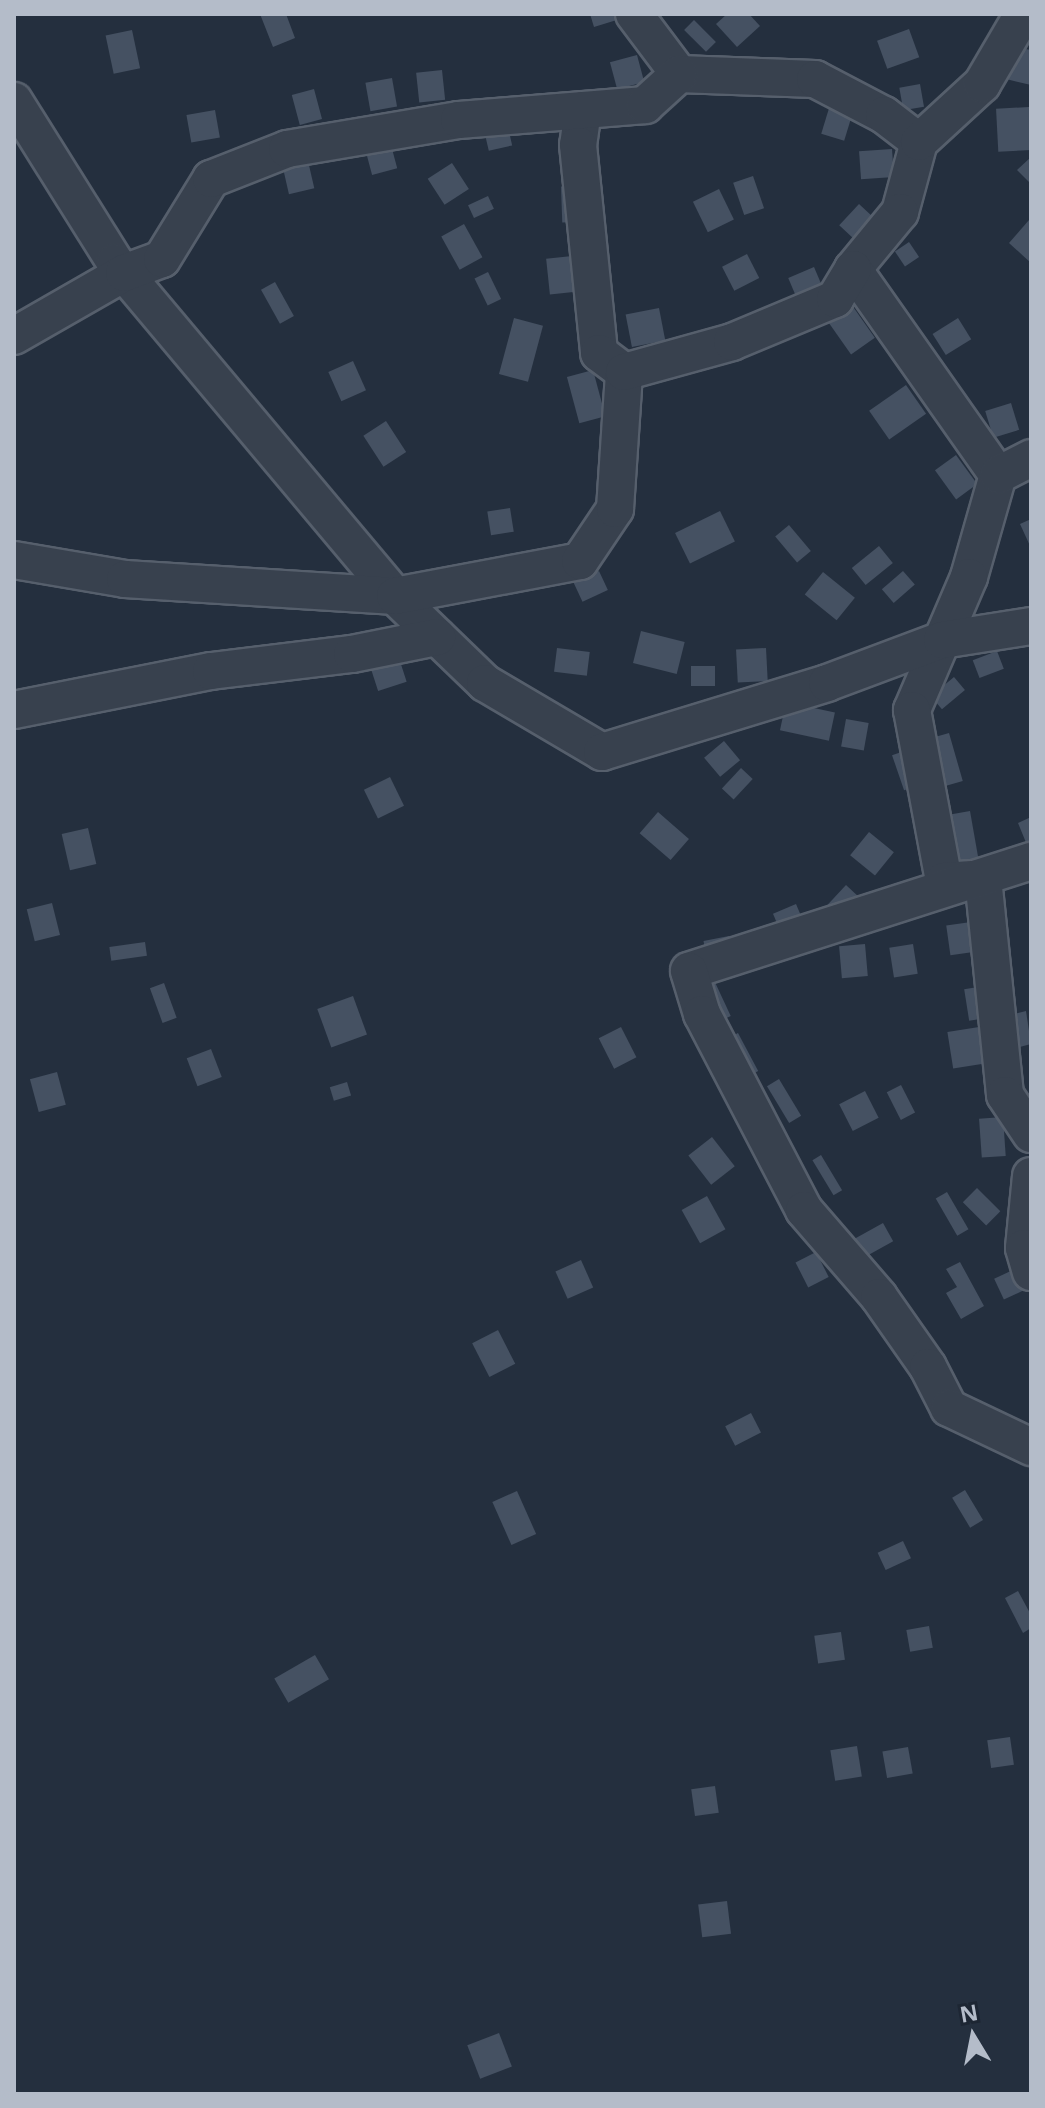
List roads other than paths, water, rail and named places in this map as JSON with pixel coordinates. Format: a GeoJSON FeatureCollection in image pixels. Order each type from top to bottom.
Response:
{"type":"FeatureCollection","features":[{"type":"Feature","properties":{"kind":"street"},"geometry":{"type":"LineString","coordinates":[[634,14],[679,74]]}},
{"type":"Feature","properties":{"kind":"street"},"geometry":{"type":"LineString","coordinates":[[624,372],[732,342],[835,299],[853,269],[900,212],[919,142],[982,84],[1023,14]]}},
{"type":"Feature","properties":{"kind":"street"},"geometry":{"type":"LineString","coordinates":[[14,336],[124,273],[162,259],[211,179],[287,149],[459,120],[645,105],[679,74],[815,79],[884,115],[919,142]]}},
{"type":"Feature","properties":{"kind":"street"},"geometry":{"type":"LineString","coordinates":[[14,101],[124,273],[395,596],[485,683],[602,752],[827,683],[942,640],[1031,626]]}},
{"type":"Feature","properties":{"kind":"street"},"geometry":{"type":"LineString","coordinates":[[583,110],[578,145],[599,353],[624,372]]}},
{"type":"Feature","properties":{"kind":"street"},"geometry":{"type":"LineString","coordinates":[[853,269],[998,475]]}},
{"type":"Feature","properties":{"kind":"street"},"geometry":{"type":"LineString","coordinates":[[14,560],[125,579],[395,596],[580,561],[615,509],[624,372]]}},
{"type":"Feature","properties":{"kind":"street"},"geometry":{"type":"LineString","coordinates":[[983,878],[944,881],[912,710],[969,577],[998,475],[1031,458]]}},
{"type":"Feature","properties":{"kind":"street"},"geometry":{"type":"LineString","coordinates":[[14,710],[211,671],[352,654],[437,637]]}},
{"type":"Feature","properties":{"kind":"street"},"geometry":{"type":"LineString","coordinates":[[1031,861],[689,971],[702,1014],[804,1210],[879,1297],[928,1367],[949,1408],[1031,1447]]}},
{"type":"Feature","properties":{"kind":"street"},"geometry":{"type":"LineString","coordinates":[[983,878],[1005,1095],[1031,1134]]}},
{"type":"Feature","properties":{"kind":"street"},"geometry":{"type":"LineString","coordinates":[[1031,1176],[1024,1248],[1031,1272]]}}]}
